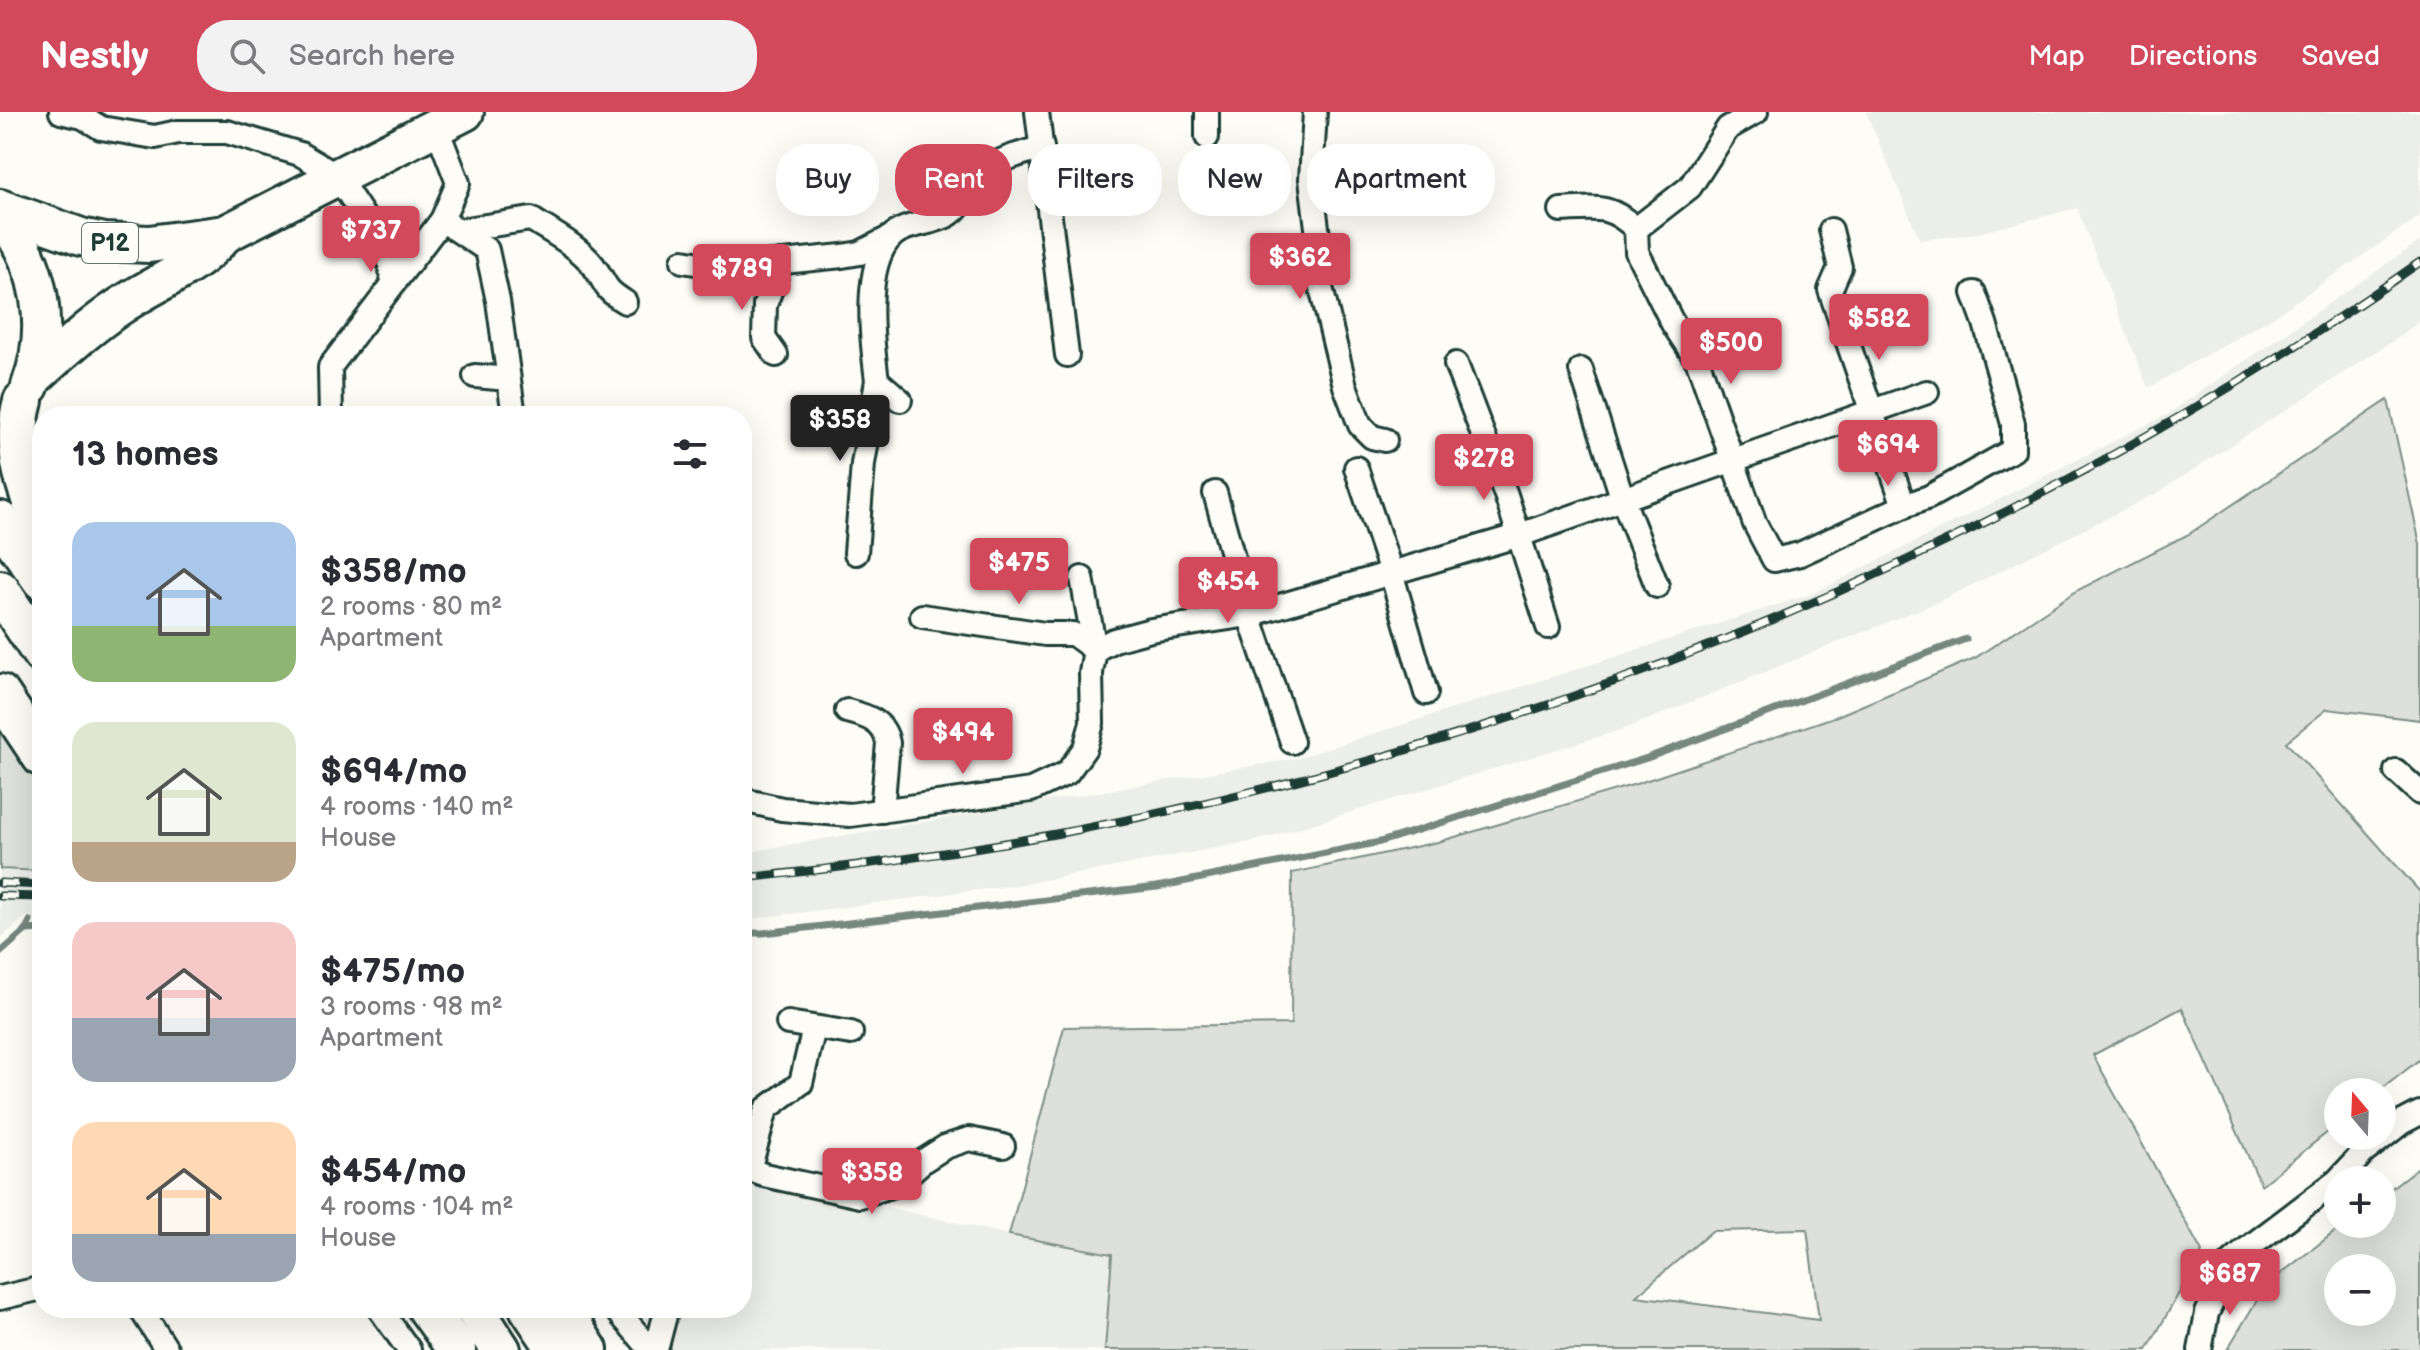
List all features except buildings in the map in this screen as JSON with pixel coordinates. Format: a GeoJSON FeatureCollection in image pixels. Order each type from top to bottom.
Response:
{"type":"FeatureCollection","features":[{"type":"Feature","properties":{"kind":"highway"},"geometry":{"type":"LineString","coordinates":[[28,390],[17,420],[22,465],[32,495]]}},
{"type":"Feature","properties":{"kind":"highway"},"geometry":{"type":"LineString","coordinates":[[0,521],[32,566]]}},
{"type":"Feature","properties":{"kind":"highway"},"geometry":{"type":"LineString","coordinates":[[0,590],[32,639]]}},
{"type":"Feature","properties":{"kind":"highway"},"geometry":{"type":"LineString","coordinates":[[0,694],[32,742]]}},
{"type":"Feature","properties":{"kind":"highway"},"geometry":{"type":"LineString","coordinates":[[434,1318],[457,1350]]}},
{"type":"Feature","properties":{"kind":"highway"},"geometry":{"type":"LineString","coordinates":[[480,1318],[501,1350]]}},
{"type":"Feature","properties":{"kind":"highway"},"geometry":{"type":"LineString","coordinates":[[536,1318],[557,1350]]}},
{"type":"Feature","properties":{"kind":"highway"},"geometry":{"type":"LineString","coordinates":[[567,1318],[588,1350]]}},
{"type":"Feature","properties":{"kind":"main road","name":"P12"},"geometry":{"type":"LineString","coordinates":[[0,208],[81,237],[105,242],[149,244],[225,234],[450,119]]}},
{"type":"Feature","properties":{"kind":"main road","name":"P12"},"geometry":{"type":"LineString","coordinates":[[0,215],[25,254],[39,294],[41,336],[28,390]]}},
{"type":"Feature","properties":{"kind":"main road","name":"P12"},"geometry":{"type":"LineString","coordinates":[[0,434],[28,390],[118,307],[208,254],[225,234]]}},
{"type":"Feature","properties":{"kind":"street"},"geometry":{"type":"LineString","coordinates":[[61,112],[83,117],[101,128],[155,137],[178,132],[227,132],[300,154],[337,176],[387,248],[393,281]]}},
{"type":"Feature","properties":{"kind":"street"},"geometry":{"type":"LineString","coordinates":[[1037,112],[1042,144]]}},
{"type":"Feature","properties":{"kind":"street"},"geometry":{"type":"LineString","coordinates":[[1207,112],[1207,137]]}},
{"type":"Feature","properties":{"kind":"street"},"geometry":{"type":"LineString","coordinates":[[1315,112],[1311,179],[1318,236],[1318,275],[1345,386],[1360,425],[1372,437],[1385,440]]}},
{"type":"Feature","properties":{"kind":"street"},"geometry":{"type":"LineString","coordinates":[[1636,229],[1690,187],[1728,128],[1756,112]]}},
{"type":"Feature","properties":{"kind":"street"},"geometry":{"type":"LineString","coordinates":[[331,406],[330,367],[347,348],[393,281],[451,225],[458,183],[450,119]]}},
{"type":"Feature","properties":{"kind":"street"},"geometry":{"type":"LineString","coordinates":[[683,261],[725,268],[860,253],[911,227],[950,214],[989,167],[1028,152]]}},
{"type":"Feature","properties":{"kind":"street"},"geometry":{"type":"LineString","coordinates":[[1561,210],[1593,208],[1618,212],[1636,229],[1637,252],[1673,324],[1698,362],[1755,524],[1774,560],[1800,554],[1929,497],[2013,450],[2013,424],[1974,293]]}},
{"type":"Feature","properties":{"kind":"street"},"geometry":{"type":"LineString","coordinates":[[1050,216],[1067,355]]}},
{"type":"Feature","properties":{"kind":"street"},"geometry":{"type":"LineString","coordinates":[[451,225],[531,219],[569,244],[592,264],[606,290],[625,302]]}},
{"type":"Feature","properties":{"kind":"street"},"geometry":{"type":"LineString","coordinates":[[451,225],[487,250],[498,301],[512,406]]}},
{"type":"Feature","properties":{"kind":"street"},"geometry":{"type":"LineString","coordinates":[[1831,230],[1840,267],[1830,290],[1904,506]]}},
{"type":"Feature","properties":{"kind":"street"},"geometry":{"type":"LineString","coordinates":[[856,553],[863,464],[877,380],[872,343],[872,295],[878,259],[892,236]]}},
{"type":"Feature","properties":{"kind":"street"},"geometry":{"type":"LineString","coordinates":[[776,355],[764,338],[765,305],[781,262]]}},
{"type":"Feature","properties":{"kind":"street"},"geometry":{"type":"LineString","coordinates":[[1456,364],[1520,535],[1548,627]]}},
{"type":"Feature","properties":{"kind":"street"},"geometry":{"type":"LineString","coordinates":[[1581,370],[1623,500],[1657,586]]}},
{"type":"Feature","properties":{"kind":"street"},"geometry":{"type":"LineString","coordinates":[[475,376],[508,379]]}},
{"type":"Feature","properties":{"kind":"street"},"geometry":{"type":"LineString","coordinates":[[877,380],[900,400]]}},
{"type":"Feature","properties":{"kind":"street"},"geometry":{"type":"LineString","coordinates":[[1095,650],[1114,640],[1151,630],[1249,615],[1520,535],[1927,392]]}},
{"type":"Feature","properties":{"kind":"street"},"geometry":{"type":"LineString","coordinates":[[1356,468],[1391,572],[1426,693]]}},
{"type":"Feature","properties":{"kind":"street"},"geometry":{"type":"LineString","coordinates":[[1215,493],[1249,615],[1292,742]]}},
{"type":"Feature","properties":{"kind":"street"},"geometry":{"type":"LineString","coordinates":[[752,802],[782,809],[850,815],[1031,790],[1067,773],[1085,748],[1092,723],[1091,673],[1095,650],[1082,578]]}},
{"type":"Feature","properties":{"kind":"street"},"geometry":{"type":"LineString","coordinates":[[922,616],[1045,634],[1073,634],[1095,650]]}},
{"type":"Feature","properties":{"kind":"street"},"geometry":{"type":"LineString","coordinates":[[847,711],[869,717],[886,733],[888,743],[882,811]]}},
{"type":"Feature","properties":{"kind":"street"},"geometry":{"type":"LineString","coordinates":[[2396,771],[2420,793]]}},
{"type":"Feature","properties":{"kind":"street"},"geometry":{"type":"LineString","coordinates":[[788,1023],[851,1033]]}},
{"type":"Feature","properties":{"kind":"street"},"geometry":{"type":"LineString","coordinates":[[752,1148],[766,1109],[801,1083],[814,1028]]}},
{"type":"Feature","properties":{"kind":"street"},"geometry":{"type":"LineString","coordinates":[[2200,1350],[2207,1313],[2231,1263],[2337,1181],[2363,1153],[2401,1123],[2420,1113]]}},
{"type":"Feature","properties":{"kind":"street"},"geometry":{"type":"LineString","coordinates":[[752,1171],[860,1196],[897,1184],[945,1147],[969,1139],[1003,1146]]}},
{"type":"Feature","properties":{"kind":"street"},"geometry":{"type":"LineString","coordinates":[[0,1298],[32,1290]]}},
{"type":"Feature","properties":{"kind":"street"},"geometry":{"type":"LineString","coordinates":[[146,1318],[167,1350]]}},
{"type":"Feature","properties":{"kind":"street"},"geometry":{"type":"LineString","coordinates":[[384,1318],[399,1346]]}},
{"type":"Feature","properties":{"kind":"street"},"geometry":{"type":"LineString","coordinates":[[624,1318],[653,1350],[664,1318]]}},
{"type":"Feature","properties":{"kind":"shaded area"},"geometry":{"type":"Polygon","coordinates":[[[1866,112],[2420,112],[2420,216],[2273,317],[2148,388],[2077,208],[1978,233],[1920,240],[1866,112]]]}},
{"type":"Feature","properties":{"kind":"shaded area"},"geometry":{"type":"Polygon","coordinates":[[[2420,241],[2420,321],[2157,493],[1942,600],[1627,728],[1259,840],[1017,885],[752,919],[752,851],[1298,758],[1812,594],[2168,414],[2420,241]]]}},
{"type":"Feature","properties":{"kind":"shaded area"},"geometry":{"type":"Polygon","coordinates":[[[2388,400],[2420,544],[2420,720],[2327,709],[2286,742],[2420,892],[2420,1059],[2396,1078],[2324,1078],[2324,1135],[2261,1185],[2182,1008],[2093,1055],[2202,1252],[2147,1350],[1105,1350],[1112,1254],[1009,1235],[1064,1027],[1291,1024],[1292,873],[1438,842],[1636,784],[1837,716],[1975,658],[2076,591],[2189,534],[2388,400]],[[1807,1229],[1712,1231],[1636,1296],[1819,1320],[1807,1229]]]}},
{"type":"Feature","properties":{"kind":"shaded area"},"geometry":{"type":"Polygon","coordinates":[[[0,722],[32,768],[32,871],[0,869],[0,722]]]}},
{"type":"Feature","properties":{"kind":"shaded area"},"geometry":{"type":"Polygon","coordinates":[[[0,842],[32,844],[32,917],[25,917],[0,939],[0,842]]]}},
{"type":"Feature","properties":{"kind":"shaded area"},"geometry":{"type":"Polygon","coordinates":[[[2420,1166],[2420,1350],[2227,1350],[2266,1285],[2327,1238],[2396,1238],[2396,1184],[2420,1166]]]}},
{"type":"Feature","properties":{"kind":"shaded area"},"geometry":{"type":"Polygon","coordinates":[[[752,1176],[1009,1235],[1112,1254],[1105,1350],[673,1350],[643,1318],[752,1318],[752,1176]]]}},
{"type":"Feature","properties":{"kind":"waterway"},"geometry":{"type":"LineString","coordinates":[[752,933],[1157,887],[1380,842],[1647,758],[1966,639]]}},
{"type":"Feature","properties":{"kind":"waterway"},"geometry":{"type":"LineString","coordinates":[[0,953],[26,930],[30,921]]}},
{"type":"Feature","properties":{"kind":"waterway"},"geometry":{"type":"LineString","coordinates":[[26,930],[32,930]]}},
{"type":"Feature","properties":{"kind":"railway"},"geometry":{"type":"LineString","coordinates":[[752,877],[966,849],[1188,807],[1407,750],[1621,679],[1831,595],[2034,497],[2231,386],[2420,262]]}},
{"type":"Feature","properties":{"kind":"railway"},"geometry":{"type":"LineString","coordinates":[[0,883],[32,885]]}},
{"type":"Feature","properties":{"kind":"railway"},"geometry":{"type":"LineString","coordinates":[[0,896],[32,897]]}}]}
